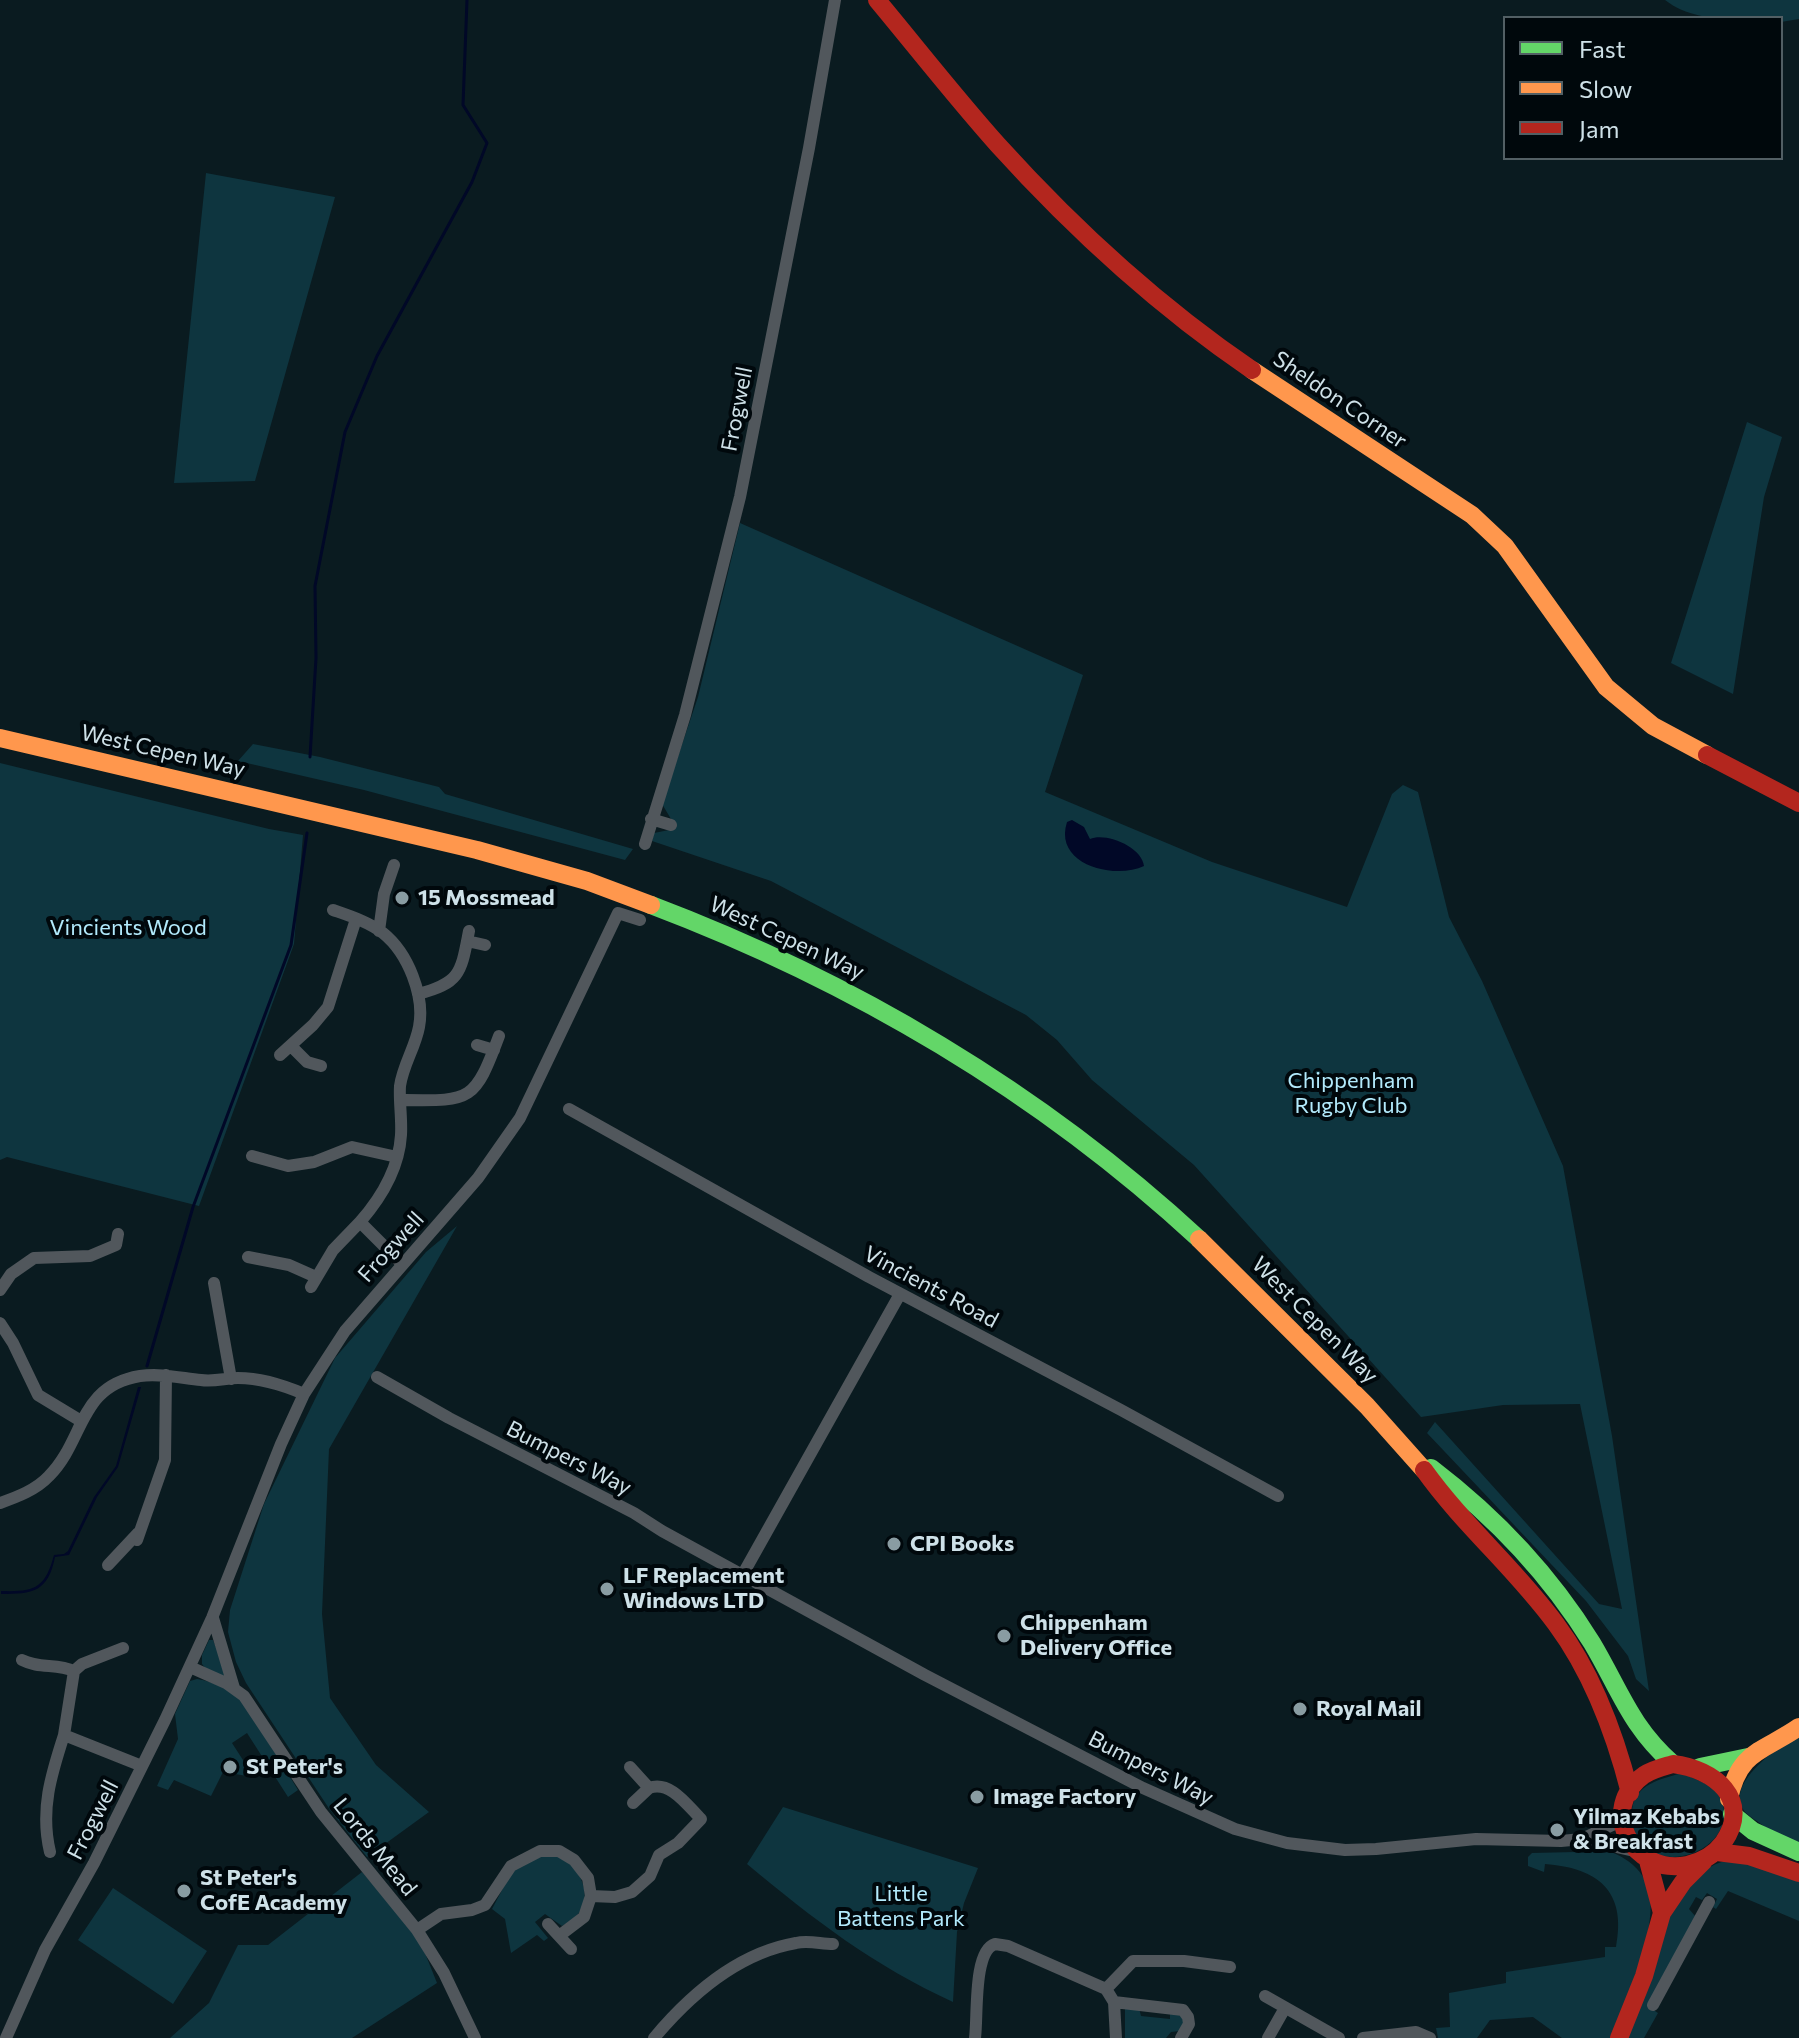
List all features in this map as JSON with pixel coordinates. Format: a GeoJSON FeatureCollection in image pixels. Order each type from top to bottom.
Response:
{"type":"FeatureCollection","features":[{"type":"Feature","properties":{"kind":"main road","name":"Sheldon Corner"},"geometry":{"type":"LineString","coordinates":[[877,0],[996,143],[1060,211],[1152,296],[1215,345],[1289,396],[1472,515],[1505,546],[1606,687],[1633,711],[1653,726],[1799,803]]}},
{"type":"Feature","properties":{"kind":"main road","name":"West Cepen Way"},"geometry":{"type":"LineString","coordinates":[[0,738],[515,860],[621,893],[765,951],[839,987],[899,1019],[1021,1096],[1114,1166],[1191,1231],[1265,1301],[1411,1453],[1450,1505],[1543,1608],[1570,1645],[1623,1763],[1630,1793]]}},
{"type":"Feature","properties":{"kind":"main road","name":"West Cepen Way"},"geometry":{"type":"LineString","coordinates":[[1411,1453],[1465,1492],[1560,1596],[1593,1646],[1629,1718],[1643,1737],[1673,1764]]}},
{"type":"Feature","properties":{"kind":"main road"},"geometry":{"type":"LineString","coordinates":[[1619,2038],[1648,1965],[1662,1913],[1683,1882],[1725,1840],[1731,1806],[1731,1780],[1737,1768],[1748,1757],[1799,1727]]}},
{"type":"Feature","properties":{"kind":"main road"},"geometry":{"type":"LineString","coordinates":[[1662,1913],[1642,1856],[1624,1832],[1624,1806],[1630,1793],[1640,1778],[1673,1764],[1700,1767],[1748,1757]]}},
{"type":"Feature","properties":{"kind":"main road"},"geometry":{"type":"LineString","coordinates":[[1700,1767],[1719,1780],[1731,1806],[1753,1831],[1799,1852]]}},
{"type":"Feature","properties":{"kind":"main road"},"geometry":{"type":"LineString","coordinates":[[1642,1856],[1661,1868],[1674,1868],[1710,1856],[1749,1856],[1799,1873]]}},
{"type":"Feature","properties":{"kind":"street","name":"Frogwell"},"geometry":{"type":"LineString","coordinates":[[645,844],[685,715],[740,497],[835,0]]}},
{"type":"Feature","properties":{"kind":"street"},"geometry":{"type":"LineString","coordinates":[[651,819],[671,825]]}},
{"type":"Feature","properties":{"kind":"street"},"geometry":{"type":"LineString","coordinates":[[379,931],[384,894],[394,865]]}},
{"type":"Feature","properties":{"kind":"street"},"geometry":{"type":"LineString","coordinates":[[605,906],[640,920]]}},
{"type":"Feature","properties":{"kind":"street"},"geometry":{"type":"LineString","coordinates":[[256,1254],[292,1265],[314,1282],[337,1244],[360,1222],[382,1192],[397,1157],[404,1069],[418,1031],[418,994],[400,955],[379,931],[333,910]]}},
{"type":"Feature","properties":{"kind":"street","name":"Frogwell"},"geometry":{"type":"LineString","coordinates":[[6,2038],[45,1950],[94,1863],[190,1667],[304,1394],[345,1331],[478,1178],[520,1118],[618,913]]}},
{"type":"Feature","properties":{"kind":"street"},"geometry":{"type":"LineString","coordinates":[[280,1055],[328,1007],[356,919]]}},
{"type":"Feature","properties":{"kind":"street"},"geometry":{"type":"LineString","coordinates":[[418,994],[443,987],[455,979],[462,966],[468,936],[485,945]]}},
{"type":"Feature","properties":{"kind":"street"},"geometry":{"type":"LineString","coordinates":[[400,1100],[441,1101],[464,1096],[479,1084],[499,1036]]}},
{"type":"Feature","properties":{"kind":"street"},"geometry":{"type":"LineString","coordinates":[[477,1045],[494,1050]]}},
{"type":"Feature","properties":{"kind":"street"},"geometry":{"type":"LineString","coordinates":[[291,1046],[307,1062],[321,1066]]}},
{"type":"Feature","properties":{"kind":"street","name":"Vincients Road"},"geometry":{"type":"LineString","coordinates":[[569,1109],[900,1294],[1278,1496]]}},
{"type":"Feature","properties":{"kind":"street"},"geometry":{"type":"LineString","coordinates":[[252,1156],[269,1158],[288,1166],[303,1165],[352,1147],[397,1157]]}},
{"type":"Feature","properties":{"kind":"street"},"geometry":{"type":"LineString","coordinates":[[360,1222],[402,1264]]}},
{"type":"Feature","properties":{"kind":"street"},"geometry":{"type":"LineString","coordinates":[[0,1290],[11,1274],[34,1258],[90,1256],[120,1243]]}},
{"type":"Feature","properties":{"kind":"street"},"geometry":{"type":"LineString","coordinates":[[214,1283],[231,1379]]}},
{"type":"Feature","properties":{"kind":"street"},"geometry":{"type":"LineString","coordinates":[[743,1574],[900,1294]]}},
{"type":"Feature","properties":{"kind":"street"},"geometry":{"type":"LineString","coordinates":[[0,1323],[13,1343],[32,1394],[81,1421]]}},
{"type":"Feature","properties":{"kind":"street"},"geometry":{"type":"LineString","coordinates":[[0,1503],[46,1480],[65,1454],[95,1398],[111,1385],[141,1376],[166,1375],[204,1381],[273,1382],[304,1394]]}},
{"type":"Feature","properties":{"kind":"street"},"geometry":{"type":"LineString","coordinates":[[108,1565],[139,1536],[164,1466],[166,1375]]}},
{"type":"Feature","properties":{"kind":"street","name":"Bumpers Way"},"geometry":{"type":"LineString","coordinates":[[377,1377],[449,1418],[634,1513],[937,1682],[1143,1788],[1235,1829],[1287,1843],[1345,1850],[1379,1849],[1452,1839],[1582,1839],[1642,1856]]}},
{"type":"Feature","properties":{"kind":"street"},"geometry":{"type":"LineString","coordinates":[[212,1618],[234,1688]]}},
{"type":"Feature","properties":{"kind":"street"},"geometry":{"type":"LineString","coordinates":[[50,1852],[45,1827],[45,1802],[64,1735],[74,1671],[82,1664],[123,1648]]}},
{"type":"Feature","properties":{"kind":"street"},"geometry":{"type":"LineString","coordinates":[[109,1654],[114,1668]]}},
{"type":"Feature","properties":{"kind":"street"},"geometry":{"type":"LineString","coordinates":[[22,1660],[74,1671]]}},
{"type":"Feature","properties":{"kind":"street","name":"Lords Mead"},"geometry":{"type":"LineString","coordinates":[[190,1667],[244,1696],[321,1812],[417,1930],[444,1973],[475,2038]]}},
{"type":"Feature","properties":{"kind":"street"},"geometry":{"type":"LineString","coordinates":[[64,1735],[142,1766]]}},
{"type":"Feature","properties":{"kind":"street"},"geometry":{"type":"LineString","coordinates":[[630,1767],[649,1788]]}},
{"type":"Feature","properties":{"kind":"street"},"geometry":{"type":"LineString","coordinates":[[633,1803],[649,1788],[658,1785],[667,1787],[710,1829]]}},
{"type":"Feature","properties":{"kind":"street"},"geometry":{"type":"LineString","coordinates":[[591,1896],[615,1897],[632,1892],[650,1876],[659,1855],[678,1843],[701,1819]]}},
{"type":"Feature","properties":{"kind":"street","name":"Bumpers Way"},"geometry":{"type":"LineString","coordinates":[[1582,1839],[1623,1820]]}},
{"type":"Feature","properties":{"kind":"street"},"geometry":{"type":"LineString","coordinates":[[417,1930],[444,1913],[472,1910],[485,1905],[511,1866],[540,1851],[559,1851],[574,1860],[588,1878],[591,1896],[584,1917],[559,1936]]}},
{"type":"Feature","properties":{"kind":"street"},"geometry":{"type":"LineString","coordinates":[[1653,2005],[1702,1906]]}},
{"type":"Feature","properties":{"kind":"street"},"geometry":{"type":"LineString","coordinates":[[548,1924],[571,1949]]}},
{"type":"Feature","properties":{"kind":"street"},"geometry":{"type":"LineString","coordinates":[[975,2038],[980,1970],[984,1953],[993,1942],[1106,1989],[1114,2002],[1116,2038]]}},
{"type":"Feature","properties":{"kind":"street"},"geometry":{"type":"LineString","coordinates":[[654,2038],[691,1997],[737,1966],[791,1944],[833,1944]]}},
{"type":"Feature","properties":{"kind":"street"},"geometry":{"type":"LineString","coordinates":[[1106,1989],[1133,1961],[1184,1961],[1230,1967]]}},
{"type":"Feature","properties":{"kind":"street"},"geometry":{"type":"LineString","coordinates":[[1648,1965],[1670,1975]]}},
{"type":"Feature","properties":{"kind":"street"},"geometry":{"type":"LineString","coordinates":[[1265,1996],[1339,2038]]}},
{"type":"Feature","properties":{"kind":"street"},"geometry":{"type":"LineString","coordinates":[[1114,2002],[1183,2010],[1189,2024],[1181,2038]]}},
{"type":"Feature","properties":{"kind":"street"},"geometry":{"type":"LineString","coordinates":[[1268,2038],[1285,2008]]}},
{"type":"Feature","properties":{"kind":"street"},"geometry":{"type":"LineString","coordinates":[[1363,2038],[1416,2032],[1430,2038]]}},
{"type":"Feature","properties":{"kind":"green space"},"geometry":{"type":"Polygon","coordinates":[[[1665,0],[1799,0],[1799,19],[1783,22],[1783,16],[1702,16],[1665,0]]]}},
{"type":"Feature","properties":{"kind":"green space"},"geometry":{"type":"Polygon","coordinates":[[[206,173],[335,197],[255,481],[174,483],[206,173]]]}},
{"type":"Feature","properties":{"kind":"green space"},"geometry":{"type":"Polygon","coordinates":[[[1747,422],[1782,437],[1764,497],[1733,694],[1671,663],[1747,422]]]}},
{"type":"Feature","properties":{"kind":"green space","name":"Chippenham Rugby Club"},"geometry":{"type":"Polygon","coordinates":[[[740,523],[1083,675],[1045,792],[1212,862],[1347,907],[1392,794],[1403,785],[1418,792],[1449,917],[1482,981],[1563,1166],[1612,1436],[1649,1691],[1636,1679],[1628,1656],[1586,1601],[1427,1433],[1435,1422],[1599,1604],[1622,1609],[1580,1404],[1503,1405],[1421,1417],[1194,1165],[1092,1080],[1057,1040],[1026,1015],[771,881],[652,841],[654,833],[669,830],[671,819],[662,804],[698,697],[740,523]]]}},
{"type":"Feature","properties":{"kind":"green space"},"geometry":{"type":"Polygon","coordinates":[[[253,744],[320,757],[439,787],[445,794],[633,849],[625,860],[364,790],[238,761],[253,744]]]}},
{"type":"Feature","properties":{"kind":"green space","name":"Vincients Wood"},"geometry":{"type":"Polygon","coordinates":[[[0,763],[303,835],[294,944],[199,1206],[7,1157],[0,1160],[0,763]]]}},
{"type":"Feature","properties":{"kind":"green space"},"geometry":{"type":"Polygon","coordinates":[[[457,1226],[329,1449],[322,1614],[330,1698],[376,1765],[429,1812],[367,1857],[330,1810],[246,1683],[236,1662],[228,1632],[230,1610],[264,1504],[335,1358],[426,1252],[457,1226]]]}},
{"type":"Feature","properties":{"kind":"green space"},"geometry":{"type":"Polygon","coordinates":[[[209,1640],[213,1640],[227,1674],[225,1677],[202,1664],[202,1655],[209,1640]]]}},
{"type":"Feature","properties":{"kind":"green space"},"geometry":{"type":"Polygon","coordinates":[[[197,1679],[223,1687],[244,1702],[298,1790],[288,1797],[247,1733],[232,1743],[252,1774],[223,1772],[211,1796],[174,1780],[168,1790],[157,1786],[178,1739],[175,1714],[190,1681],[197,1679]]]}},
{"type":"Feature","properties":{"kind":"green space"},"geometry":{"type":"Polygon","coordinates":[[[1799,1733],[1799,1846],[1779,1837],[1749,1816],[1740,1802],[1741,1790],[1756,1767],[1799,1733]]]}},
{"type":"Feature","properties":{"kind":"green space"},"geometry":{"type":"Polygon","coordinates":[[[1682,1773],[1715,1788],[1723,1804],[1723,1824],[1714,1839],[1699,1851],[1681,1856],[1662,1856],[1646,1849],[1635,1834],[1634,1802],[1650,1784],[1682,1773]]]}},
{"type":"Feature","properties":{"kind":"green space","name":"Little Battens Park"},"geometry":{"type":"Polygon","coordinates":[[[783,1807],[978,1868],[957,1932],[953,2002],[897,1973],[845,1940],[747,1864],[783,1807]]]}},
{"type":"Feature","properties":{"kind":"green space"},"geometry":{"type":"Polygon","coordinates":[[[1591,1846],[1620,1856],[1643,1876],[1651,1902],[1648,1935],[1688,1884],[1714,1865],[1728,1860],[1751,1861],[1799,1877],[1799,1921],[1728,1891],[1716,1909],[1713,1907],[1717,1899],[1707,1893],[1702,1900],[1696,1897],[1689,1909],[1696,1917],[1649,2007],[1658,2013],[1644,2038],[1562,2038],[1533,2017],[1490,2020],[1477,2038],[1438,2038],[1436,2028],[1450,2027],[1449,1993],[1506,1983],[1506,1972],[1605,1957],[1605,1947],[1616,1947],[1617,1911],[1604,1886],[1594,1877],[1564,1866],[1545,1864],[1544,1872],[1528,1866],[1528,1857],[1532,1853],[1576,1852],[1591,1846]]]}},
{"type":"Feature","properties":{"kind":"green space"},"geometry":{"type":"Polygon","coordinates":[[[552,1853],[564,1859],[580,1877],[585,1899],[582,1909],[562,1926],[545,1914],[535,1922],[548,1938],[544,1941],[537,1935],[511,1953],[505,1919],[492,1909],[511,1873],[521,1864],[552,1853]]]}},
{"type":"Feature","properties":{"kind":"green space"},"geometry":{"type":"Polygon","coordinates":[[[362,1872],[417,1933],[437,1983],[352,2038],[170,2038],[209,2003],[238,1945],[268,1945],[362,1872]]]}},
{"type":"Feature","properties":{"kind":"green space"},"geometry":{"type":"Polygon","coordinates":[[[113,1888],[207,1951],[173,2004],[78,1940],[113,1888]]]}},
{"type":"Feature","properties":{"kind":"green space"},"geometry":{"type":"Polygon","coordinates":[[[1125,2008],[1139,2008],[1141,2016],[1170,2019],[1170,2011],[1186,2020],[1180,2031],[1171,2032],[1166,2038],[1125,2038],[1125,2008]]]}},
{"type":"Feature","properties":{"kind":"shaded area"},"geometry":{"type":"Polygon","coordinates":[[[1072,820],[1084,827],[1090,839],[1114,839],[1130,847],[1142,859],[1144,866],[1132,870],[1103,870],[1078,859],[1069,849],[1065,837],[1067,822],[1072,820]]]}},
{"type":"Feature","properties":{"kind":"shaded area"},"geometry":{"type":"Polygon","coordinates":[[[138,1387],[141,1387],[118,1467],[97,1497],[69,1555],[55,1557],[48,1578],[37,1589],[1,1594],[1,1591],[22,1591],[36,1586],[47,1575],[54,1555],[68,1551],[94,1497],[116,1466],[138,1387]]]}},
{"type":"Feature","properties":{"kind":"waterway"},"geometry":{"type":"LineString","coordinates":[[310,757],[316,658],[315,586],[345,432],[377,356],[472,182],[487,143],[463,105],[467,0]]}},
{"type":"Feature","properties":{"kind":"waterway"},"geometry":{"type":"LineString","coordinates":[[147,1366],[193,1207],[291,945],[307,833]]}},
{"type":"Feature","properties":{"kind":"traffic: fast"},"geometry":{"type":"LineString","coordinates":[[651,905],[799,969],[941,1045],[1075,1135],[1199,1239]]}},
{"type":"Feature","properties":{"kind":"traffic: fast"},"geometry":{"type":"LineString","coordinates":[[1431,1468],[1477,1506],[1539,1570],[1576,1618],[1646,1736],[1673,1764]]}},
{"type":"Feature","properties":{"kind":"traffic: fast"},"geometry":{"type":"LineString","coordinates":[[1700,1767],[1748,1757]]}},
{"type":"Feature","properties":{"kind":"traffic: fast"},"geometry":{"type":"LineString","coordinates":[[1732,1814],[1753,1831],[1799,1852]]}},
{"type":"Feature","properties":{"kind":"traffic: slow"},"geometry":{"type":"LineString","coordinates":[[1252,370],[1472,515],[1505,546],[1606,687],[1653,726],[1707,755]]}},
{"type":"Feature","properties":{"kind":"traffic: slow"},"geometry":{"type":"LineString","coordinates":[[0,738],[477,850],[587,881],[651,905]]}},
{"type":"Feature","properties":{"kind":"traffic: slow"},"geometry":{"type":"LineString","coordinates":[[1199,1239],[1367,1406],[1424,1470]]}},
{"type":"Feature","properties":{"kind":"traffic: slow"},"geometry":{"type":"LineString","coordinates":[[1729,1799],[1733,1783],[1746,1761],[1799,1727]]}},
{"type":"Feature","properties":{"kind":"traffic: jam"},"geometry":{"type":"LineString","coordinates":[[877,0],[982,127],[1057,207],[1150,293],[1252,370]]}},
{"type":"Feature","properties":{"kind":"traffic: jam"},"geometry":{"type":"LineString","coordinates":[[1707,755],[1799,803]]}},
{"type":"Feature","properties":{"kind":"traffic: jam"},"geometry":{"type":"LineString","coordinates":[[1424,1470],[1540,1604],[1569,1643],[1601,1705],[1630,1793]]}},
{"type":"Feature","properties":{"kind":"traffic: jam"},"geometry":{"type":"LineString","coordinates":[[1673,1764],[1702,1772],[1715,1780],[1725,1789],[1734,1813],[1723,1843],[1707,1857],[1687,1865],[1667,1866],[1650,1860],[1637,1850],[1627,1836],[1622,1821],[1623,1805],[1630,1789],[1647,1773],[1673,1764]]}},
{"type":"Feature","properties":{"kind":"traffic: jam"},"geometry":{"type":"LineString","coordinates":[[1717,1852],[1749,1856],[1799,1873]]}},
{"type":"Feature","properties":{"kind":"traffic: jam"},"geometry":{"type":"LineString","coordinates":[[1648,1861],[1662,1913]]}},
{"type":"Feature","properties":{"kind":"traffic: jam"},"geometry":{"type":"LineString","coordinates":[[1619,2038],[1644,1976],[1662,1913],[1683,1882],[1704,1861]]}},
{"type":"Feature","properties":{"kind":"place","name":"15 Mossmead"},"geometry":{"type":"Point","coordinates":[402,898]}},
{"type":"Feature","properties":{"kind":"place","name":"CPI Books"},"geometry":{"type":"Point","coordinates":[894,1544]}},
{"type":"Feature","properties":{"kind":"place","name":"LF Replacement Windows LTD"},"geometry":{"type":"Point","coordinates":[607,1589]}},
{"type":"Feature","properties":{"kind":"place","name":"Chippenham Delivery Office"},"geometry":{"type":"Point","coordinates":[1004,1636]}},
{"type":"Feature","properties":{"kind":"place","name":"Royal Mail"},"geometry":{"type":"Point","coordinates":[1300,1709]}},
{"type":"Feature","properties":{"kind":"place","name":"St Peter's"},"geometry":{"type":"Point","coordinates":[230,1767]}},
{"type":"Feature","properties":{"kind":"place","name":"Image Factory"},"geometry":{"type":"Point","coordinates":[977,1797]}},
{"type":"Feature","properties":{"kind":"place","name":"Yilmaz Kebabs & Breakfast"},"geometry":{"type":"Point","coordinates":[1557,1830]}},
{"type":"Feature","properties":{"kind":"place","name":"St Peter's CofE Academy"},"geometry":{"type":"Point","coordinates":[184,1891]}}]}
